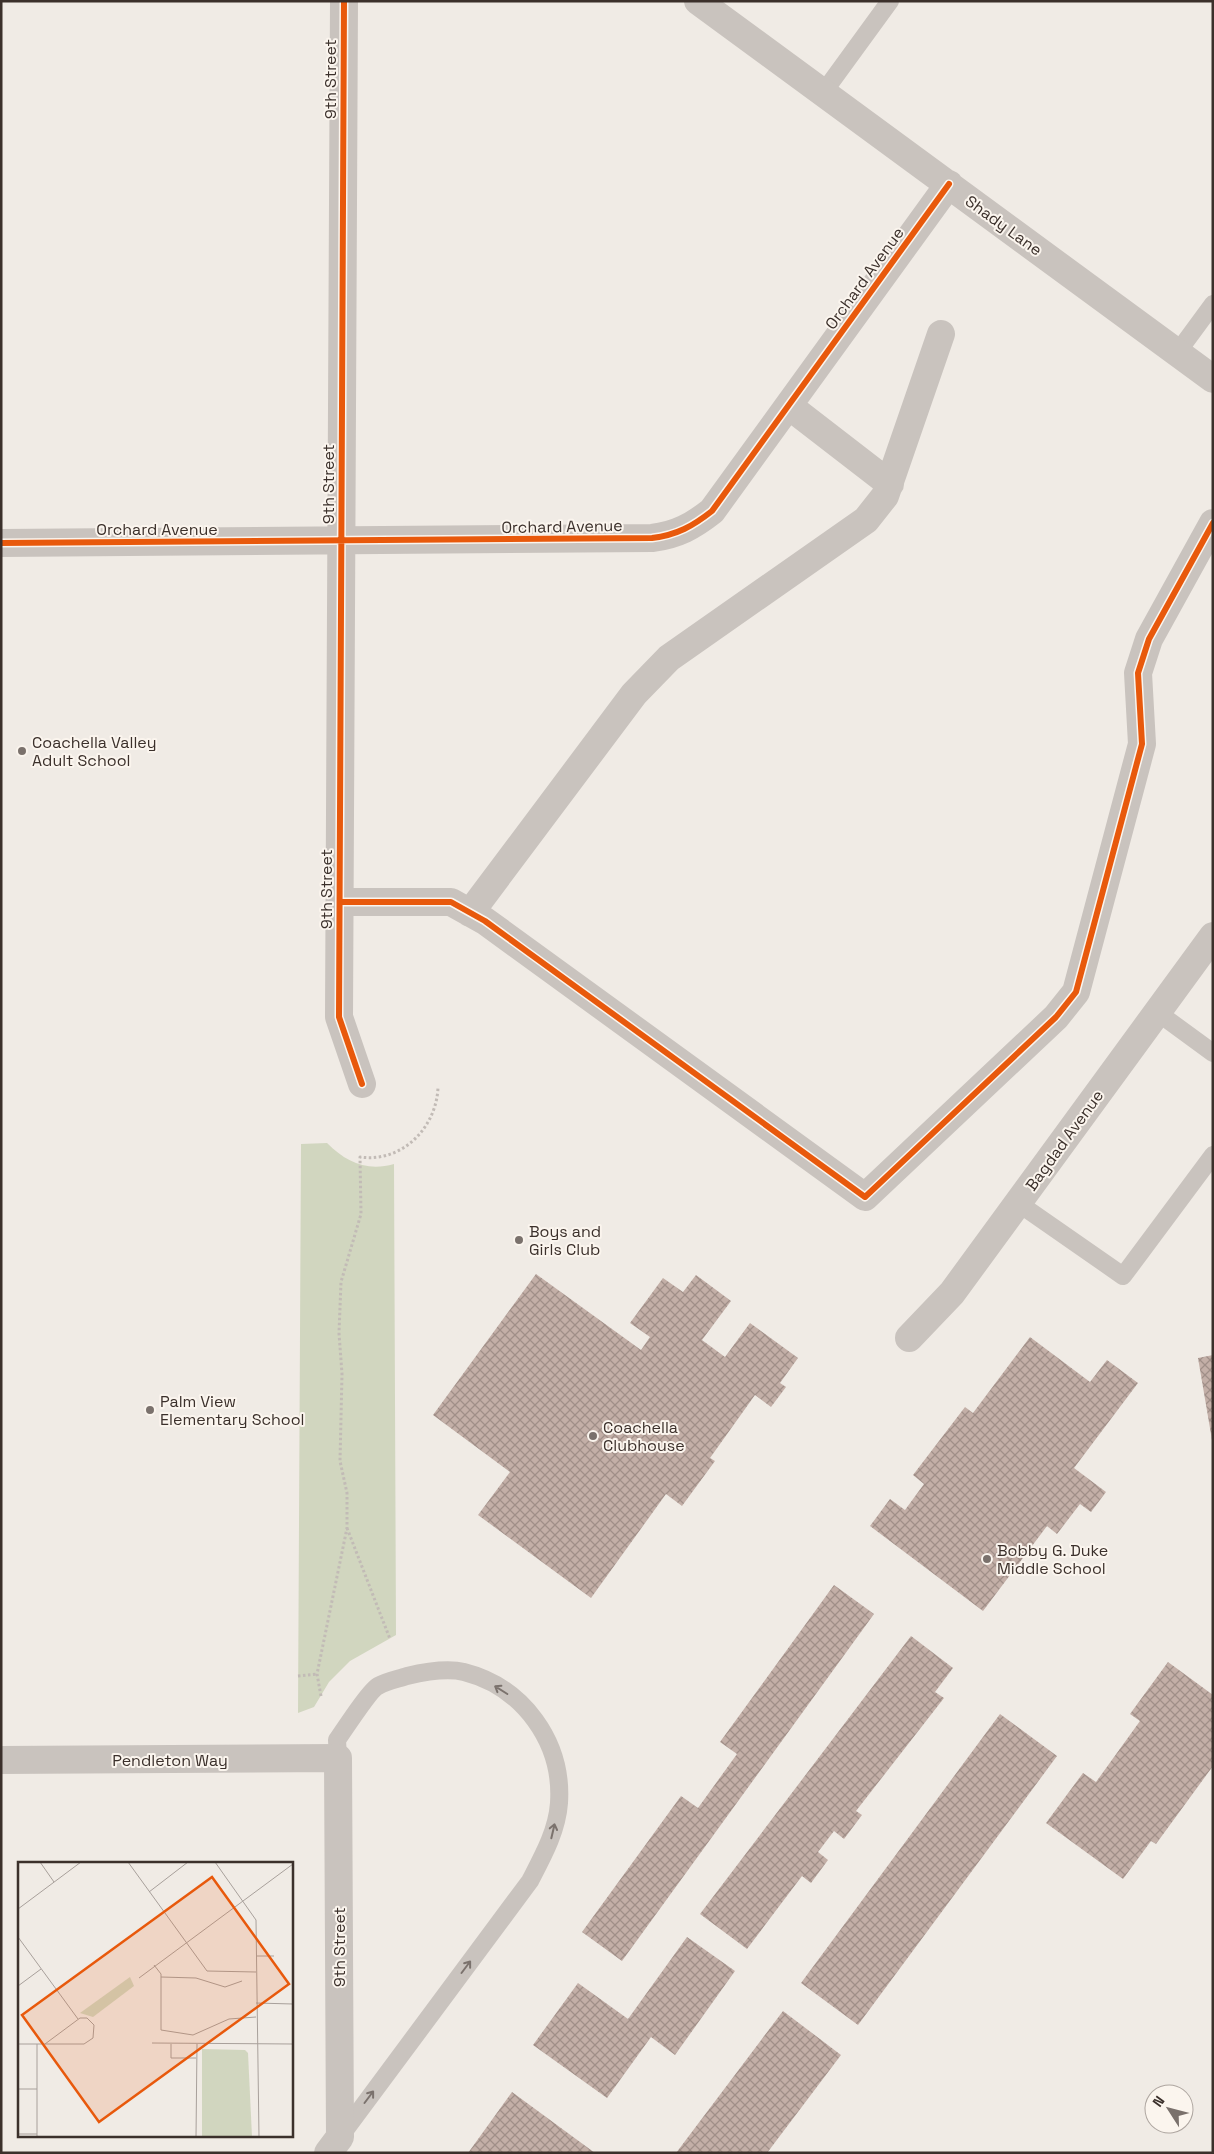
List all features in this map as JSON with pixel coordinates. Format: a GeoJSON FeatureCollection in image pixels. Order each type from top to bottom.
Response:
{"type":"FeatureCollection","features":[{"type":"Feature","properties":{"kind":"street","name":"9th Street"},"geometry":{"type":"LineString","coordinates":[[344,1],[339,1017],[362,1084]]}},
{"type":"Feature","properties":{"kind":"street","name":"Shady Lane"},"geometry":{"type":"LineString","coordinates":[[698,1],[1213,379]]}},
{"type":"Feature","properties":{"kind":"street","name":"Orchard Avenue"},"geometry":{"type":"LineString","coordinates":[[1,543],[342,542],[652,538],[672,536],[693,526],[712,511],[949,184]]}},
{"type":"Feature","properties":{"kind":"street"},"geometry":{"type":"LineString","coordinates":[[470,912],[641,687],[669,658],[866,520],[885,496],[890,484],[941,334]]}},
{"type":"Feature","properties":{"kind":"street"},"geometry":{"type":"LineString","coordinates":[[789,406],[890,484]]}},
{"type":"Feature","properties":{"kind":"street"},"geometry":{"type":"LineString","coordinates":[[340,902],[451,902],[470,912],[865,1197],[1056,1016],[1076,992],[1142,744],[1138,673],[1149,639],[1213,523]]}},
{"type":"Feature","properties":{"kind":"street","name":"Bagdad Avenue"},"geometry":{"type":"LineString","coordinates":[[908,1338],[952,1293],[1213,936]]}},
{"type":"Feature","properties":{"kind":"street","name":"9th Street"},"geometry":{"type":"LineString","coordinates":[[334,2145],[338,1758]]}},
{"type":"Feature","properties":{"kind":"street","name":"Pendleton Way"},"geometry":{"type":"LineString","coordinates":[[1,1760],[338,1758]]}},
{"type":"Feature","properties":{"kind":"lane"},"geometry":{"type":"LineString","coordinates":[[823,93],[890,1]]}},
{"type":"Feature","properties":{"kind":"lane"},"geometry":{"type":"LineString","coordinates":[[1177,353],[1213,304]]}},
{"type":"Feature","properties":{"kind":"lane"},"geometry":{"type":"LineString","coordinates":[[1158,1012],[1213,1053]]}},
{"type":"Feature","properties":{"kind":"lane"},"geometry":{"type":"LineString","coordinates":[[1018,1203],[1123,1276],[1213,1155]]}},
{"type":"Feature","properties":{"kind":"lane"},"geometry":{"type":"LineString","coordinates":[[334,2145],[530,1881],[549,1846],[559,1804],[558,1774],[552,1748],[537,1723],[522,1705],[501,1689],[463,1672],[439,1671],[416,1674],[377,1686],[337,1740],[338,1758]]}},
{"type":"Feature","properties":{"kind":"path"},"geometry":{"type":"LineString","coordinates":[[321,1696],[317,1674],[347,1528],[347,1493],[340,1461],[342,1374],[339,1334],[341,1282],[361,1214],[360,1158],[384,1157],[401,1150],[417,1138],[435,1110],[438,1088]]}},
{"type":"Feature","properties":{"kind":"path"},"geometry":{"type":"LineString","coordinates":[[347,1528],[390,1639]]}},
{"type":"Feature","properties":{"kind":"path"},"geometry":{"type":"LineString","coordinates":[[298,1676],[317,1674]]}},
{"type":"Feature","properties":{"kind":"green space"},"geometry":{"type":"Polygon","coordinates":[[[327,1143],[334,1150],[358,1164],[375,1167],[394,1164],[396,1635],[350,1661],[329,1682],[314,1707],[298,1713],[301,1144],[327,1143]]]}},
{"type":"Feature","properties":{"kind":"building","name":"Coachella Clubhouse"},"geometry":{"type":"Polygon","coordinates":[[[536,1274],[641,1350],[650,1337],[630,1323],[663,1278],[683,1292],[696,1275],[731,1301],[702,1340],[725,1357],[750,1323],[798,1358],[780,1383],[786,1387],[771,1407],[755,1395],[710,1458],[715,1461],[682,1506],[666,1494],[591,1598],[478,1515],[510,1472],[433,1415],[536,1274]]]}},
{"type":"Feature","properties":{"kind":"building"},"geometry":{"type":"Polygon","coordinates":[[[1030,1337],[1090,1382],[1107,1360],[1138,1383],[1074,1468],[1106,1492],[1091,1512],[1080,1504],[1057,1534],[1047,1526],[983,1611],[870,1526],[890,1499],[905,1510],[924,1484],[913,1475],[965,1407],[973,1413],[1030,1337]]]}},
{"type":"Feature","properties":{"kind":"building"},"geometry":{"type":"Polygon","coordinates":[[[1213,1355],[1213,1440],[1212,1440],[1198,1358],[1213,1355]]]}},
{"type":"Feature","properties":{"kind":"building"},"geometry":{"type":"Polygon","coordinates":[[[834,1585],[874,1614],[622,1961],[582,1932],[681,1796],[698,1808],[737,1754],[720,1742],[834,1585]]]}},
{"type":"Feature","properties":{"kind":"building"},"geometry":{"type":"Polygon","coordinates":[[[911,1636],[953,1668],[935,1692],[944,1698],[856,1811],[862,1815],[844,1839],[834,1831],[818,1852],[828,1860],[811,1883],[802,1876],[747,1949],[700,1914],[911,1636]]]}},
{"type":"Feature","properties":{"kind":"building"},"geometry":{"type":"Polygon","coordinates":[[[1168,1662],[1213,1695],[1213,1766],[1156,1844],[1151,1841],[1123,1879],[1046,1823],[1083,1773],[1096,1782],[1140,1721],[1130,1714],[1168,1662]]]}},
{"type":"Feature","properties":{"kind":"building"},"geometry":{"type":"Polygon","coordinates":[[[1000,1714],[1057,1756],[858,2025],[801,1983],[1000,1714]]]}},
{"type":"Feature","properties":{"kind":"building"},"geometry":{"type":"Polygon","coordinates":[[[687,1937],[735,1971],[675,2055],[651,2037],[607,2098],[533,2045],[578,1983],[628,2019],[687,1937]]]}},
{"type":"Feature","properties":{"kind":"building"},"geometry":{"type":"Polygon","coordinates":[[[783,2011],[841,2055],[767,2153],[676,2153],[783,2011]]]}},
{"type":"Feature","properties":{"kind":"building"},"geometry":{"type":"Polygon","coordinates":[[[512,2092],[595,2153],[468,2153],[512,2092]]]}},
{"type":"Feature","properties":{"kind":"cycle path"},"geometry":{"type":"LineString","coordinates":[[344,1],[339,1017],[362,1084]]}},
{"type":"Feature","properties":{"kind":"cycle path"},"geometry":{"type":"LineString","coordinates":[[1,543],[652,538],[677,532],[712,511],[949,184]]}},
{"type":"Feature","properties":{"kind":"cycle path"},"geometry":{"type":"LineString","coordinates":[[340,902],[451,902],[485,921],[865,1197],[1056,1017],[1076,992],[1142,744],[1138,673],[1149,639],[1213,523]]}},
{"type":"Feature","properties":{"kind":"place","name":"Coachella Valley Adult School"},"geometry":{"type":"Point","coordinates":[22,751]}},
{"type":"Feature","properties":{"kind":"place","name":"Boys and Girls Club"},"geometry":{"type":"Point","coordinates":[519,1240]}},
{"type":"Feature","properties":{"kind":"place","name":"Palm View Elementary School"},"geometry":{"type":"Point","coordinates":[150,1410]}},
{"type":"Feature","properties":{"kind":"place","name":"Coachella Clubhouse"},"geometry":{"type":"Point","coordinates":[593,1436]}},
{"type":"Feature","properties":{"kind":"place","name":"Bobby G. Duke Middle School"},"geometry":{"type":"Point","coordinates":[987,1559]}}]}
